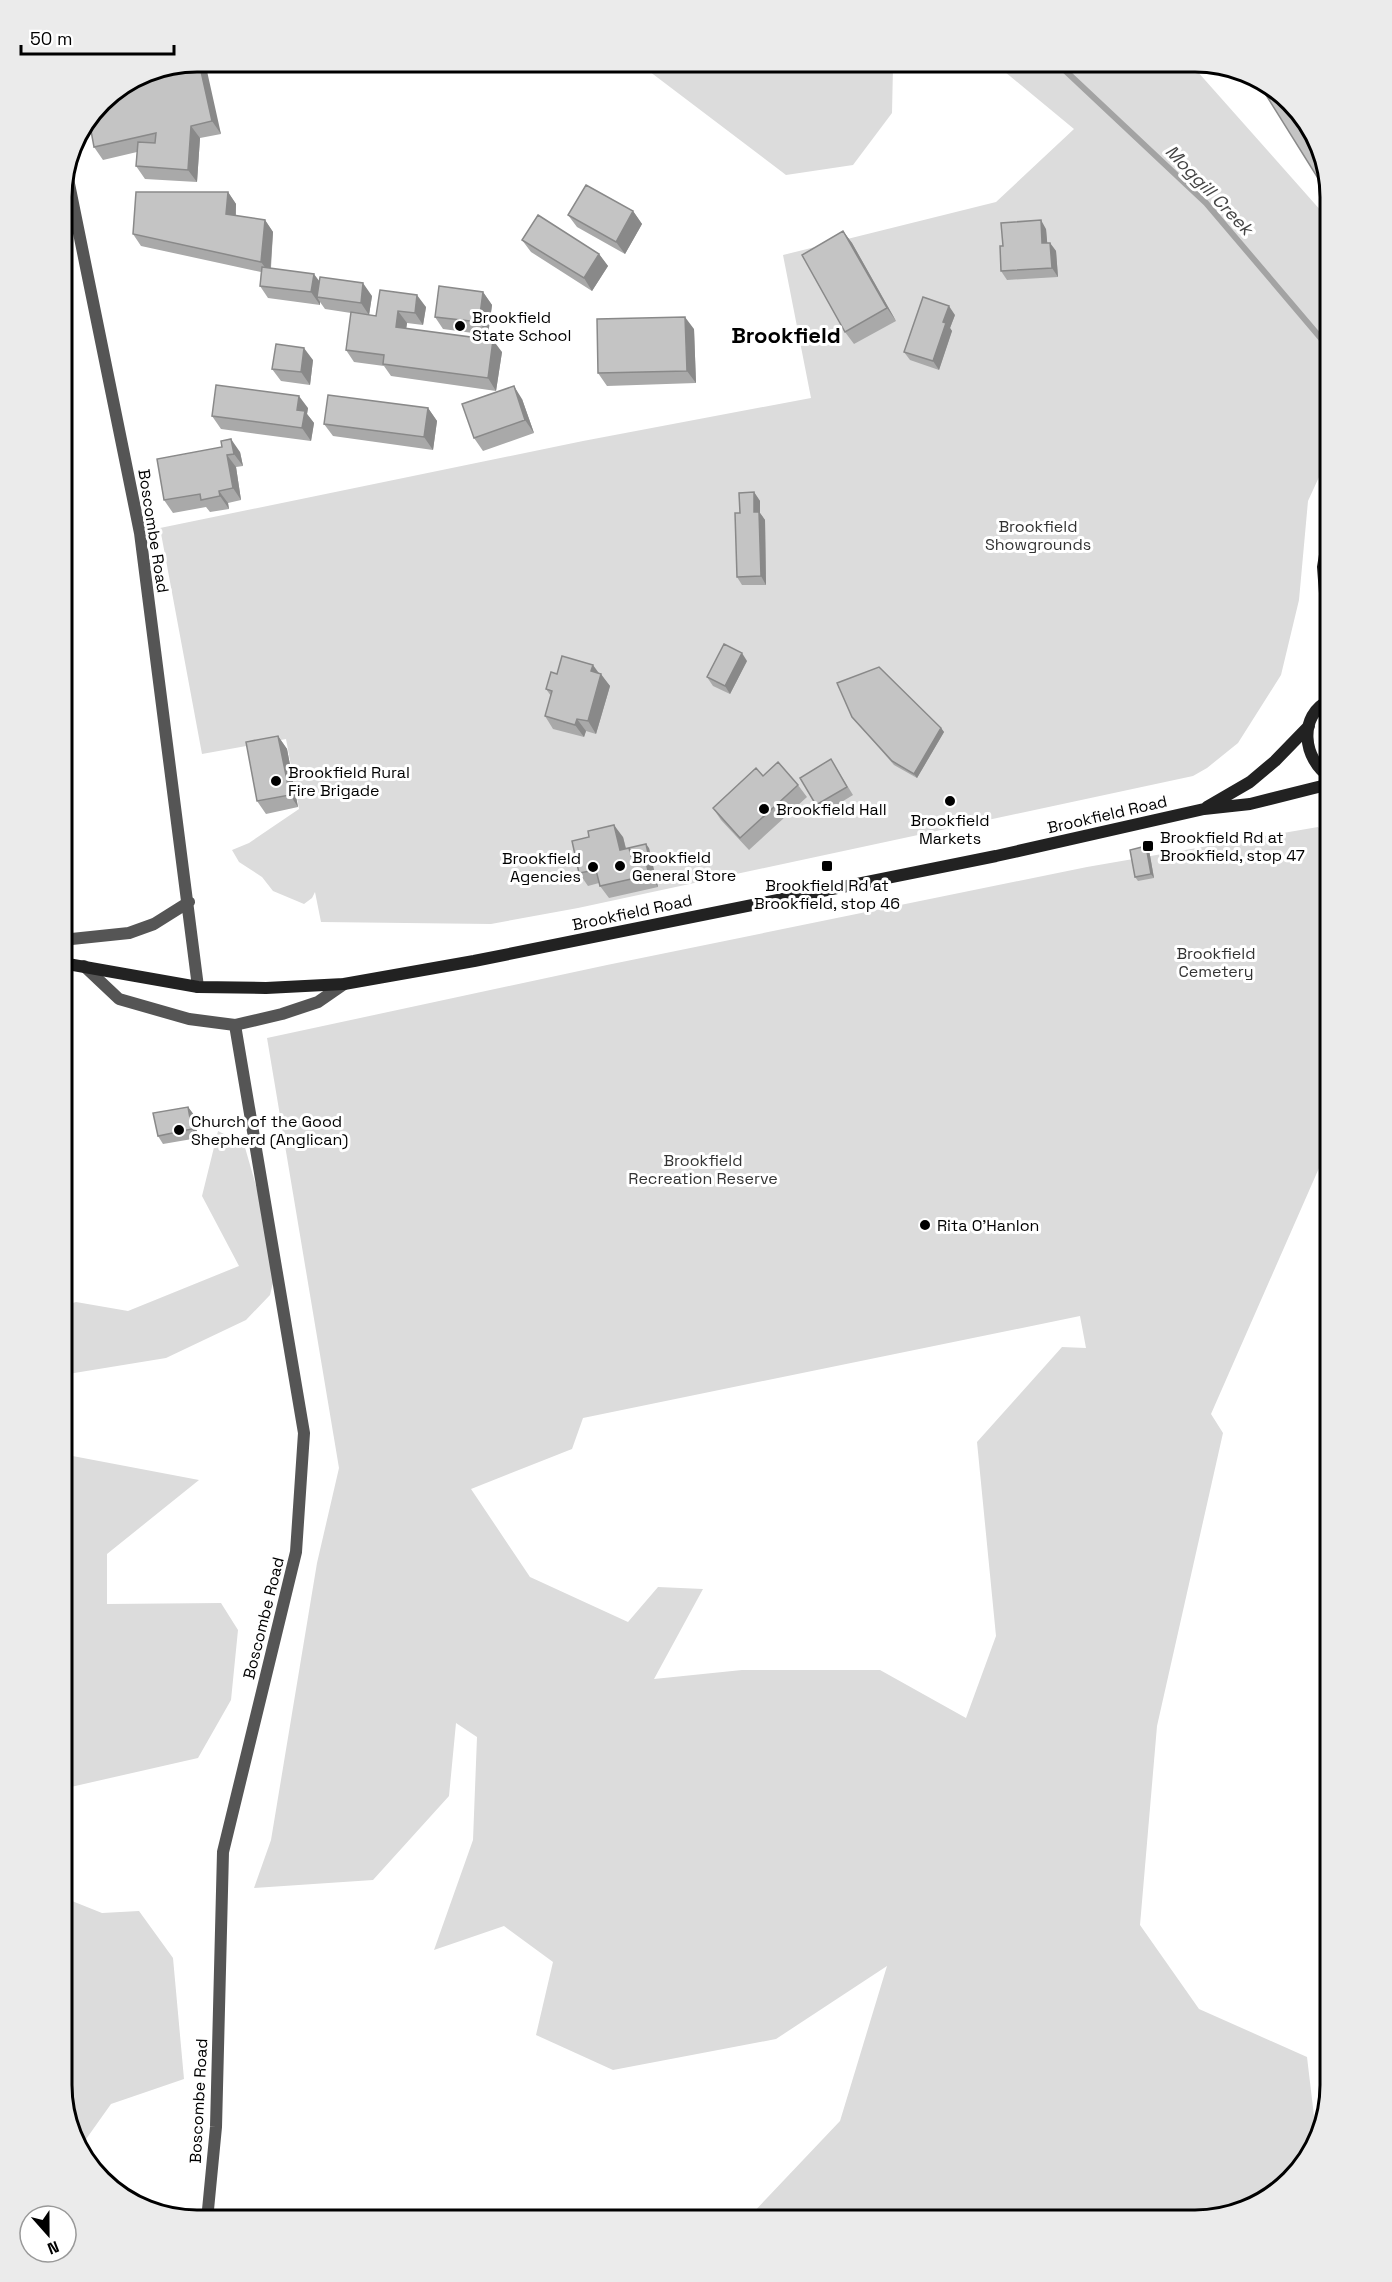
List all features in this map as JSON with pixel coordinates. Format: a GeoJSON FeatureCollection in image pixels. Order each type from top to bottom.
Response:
{"type":"FeatureCollection","features":[{"type":"Feature","properties":{"kind":"main road","name":"Brookfield Road"},"geometry":{"type":"LineString","coordinates":[[1204,809],[1250,782],[1309,726],[1315,712],[1320,708]]}},
{"type":"Feature","properties":{"kind":"main road"},"geometry":{"type":"LineString","coordinates":[[1309,726],[1307,740],[1310,754],[1320,769]]}},
{"type":"Feature","properties":{"kind":"main road","name":"Brookfield Road"},"geometry":{"type":"LineString","coordinates":[[72,964],[198,987],[266,988],[344,984],[474,961],[996,856],[1204,809],[1250,804],[1320,786]]}},
{"type":"Feature","properties":{"kind":"street","name":"Boscombe Road"},"geometry":{"type":"LineString","coordinates":[[72,199],[140,533],[189,902],[198,987]]}},
{"type":"Feature","properties":{"kind":"street"},"geometry":{"type":"LineString","coordinates":[[72,939],[129,933],[154,924],[189,902]]}},
{"type":"Feature","properties":{"kind":"street"},"geometry":{"type":"LineString","coordinates":[[84,966],[119,999],[189,1019],[235,1025],[282,1014],[318,1002],[344,984]]}},
{"type":"Feature","properties":{"kind":"street","name":"Boscombe Road"},"geometry":{"type":"LineString","coordinates":[[208,2210],[216,2127],[223,1851],[296,1552],[304,1433],[235,1025]]}},
{"type":"Feature","properties":{"kind":"green space"},"geometry":{"type":"Polygon","coordinates":[[[650,72],[893,72],[892,113],[853,165],[786,175],[650,72]]]}},
{"type":"Feature","properties":{"kind":"green space","name":"Brookfield Showgrounds"},"geometry":{"type":"Polygon","coordinates":[[[1005,72],[1198,72],[1320,210],[1320,475],[1308,501],[1299,600],[1281,675],[1238,743],[1207,768],[1193,776],[578,908],[491,924],[321,922],[315,892],[312,898],[304,904],[273,891],[262,877],[239,862],[232,850],[249,843],[299,809],[286,739],[202,754],[160,528],[583,441],[811,398],[783,255],[996,202],[1074,129],[1005,72]]]}},
{"type":"Feature","properties":{"kind":"green space"},"geometry":{"type":"Polygon","coordinates":[[[1318,827],[1320,830],[1320,1166],[1211,1414],[1223,1433],[1157,1726],[1140,1925],[1199,2009],[1307,2057],[1315,2120],[1307,2140],[1299,2155],[1277,2179],[1250,2197],[1220,2208],[1195,2210],[756,2210],[840,2121],[887,1966],[776,2039],[613,2070],[536,2035],[553,1962],[504,1926],[434,1950],[473,1840],[477,1737],[456,1723],[449,1796],[373,1880],[254,1888],[271,1840],[317,1563],[339,1468],[267,1038],[607,965],[1087,867],[1318,827]],[[1080,1316],[583,1418],[572,1449],[471,1489],[530,1577],[628,1622],[658,1587],[703,1589],[654,1679],[742,1670],[880,1670],[966,1718],[996,1636],[977,1442],[1062,1347],[1086,1348],[1080,1316]]]}},
{"type":"Feature","properties":{"kind":"green space"},"geometry":{"type":"Polygon","coordinates":[[[218,1131],[244,1144],[278,1262],[270,1295],[246,1320],[166,1358],[72,1373],[72,1303],[128,1311],[239,1266],[202,1196],[218,1131]]]}},
{"type":"Feature","properties":{"kind":"green space"},"geometry":{"type":"Polygon","coordinates":[[[72,1456],[199,1480],[107,1554],[107,1604],[221,1603],[238,1630],[231,1700],[198,1758],[72,1787],[72,1456]]]}},
{"type":"Feature","properties":{"kind":"green space"},"geometry":{"type":"Polygon","coordinates":[[[72,1901],[102,1913],[139,1911],[173,1958],[184,2079],[111,2104],[85,2140],[76,2118],[72,2085],[72,1901]]]}},
{"type":"Feature","properties":{"kind":"building"},"geometry":{"type":"Polygon","coordinates":[[[201,72],[212,121],[191,126],[188,170],[136,166],[138,142],[155,143],[156,133],[94,147],[91,131],[93,127],[127,93],[164,76],[201,72]]]}},
{"type":"Feature","properties":{"kind":"building"},"geometry":{"type":"Polygon","coordinates":[[[1265,93],[1299,127],[1313,157],[1319,180],[1265,93]]]}},
{"type":"Feature","properties":{"kind":"building"},"geometry":{"type":"Polygon","coordinates":[[[586,185],[633,211],[616,242],[568,215],[586,185]]]}},
{"type":"Feature","properties":{"kind":"building"},"geometry":{"type":"Polygon","coordinates":[[[136,192],[228,192],[226,214],[265,220],[261,262],[133,234],[136,192]]]}},
{"type":"Feature","properties":{"kind":"building"},"geometry":{"type":"Polygon","coordinates":[[[538,215],[599,254],[584,278],[522,240],[538,215]]]}},
{"type":"Feature","properties":{"kind":"building"},"geometry":{"type":"Polygon","coordinates":[[[1041,220],[1042,243],[1050,243],[1052,268],[1001,271],[1000,246],[1003,246],[1001,223],[1041,220]]]}},
{"type":"Feature","properties":{"kind":"building"},"geometry":{"type":"Polygon","coordinates":[[[843,231],[887,308],[845,332],[802,255],[843,231]]]}},
{"type":"Feature","properties":{"kind":"building"},"geometry":{"type":"Polygon","coordinates":[[[262,267],[314,274],[311,292],[260,286],[262,267]]]}},
{"type":"Feature","properties":{"kind":"building"},"geometry":{"type":"Polygon","coordinates":[[[320,277],[363,283],[361,303],[317,297],[320,277]]]}},
{"type":"Feature","properties":{"kind":"building"},"geometry":{"type":"Polygon","coordinates":[[[439,286],[483,292],[479,322],[435,317],[439,286]]]}},
{"type":"Feature","properties":{"kind":"building"},"geometry":{"type":"Polygon","coordinates":[[[380,290],[417,295],[415,313],[398,311],[396,327],[493,340],[488,378],[383,364],[384,355],[346,350],[351,312],[376,316],[380,290]]]}},
{"type":"Feature","properties":{"kind":"building"},"geometry":{"type":"Polygon","coordinates":[[[923,297],[949,306],[943,322],[946,323],[933,361],[904,352],[923,297]]]}},
{"type":"Feature","properties":{"kind":"building"},"geometry":{"type":"Polygon","coordinates":[[[685,317],[687,371],[598,373],[597,319],[685,317]]]}},
{"type":"Feature","properties":{"kind":"building"},"geometry":{"type":"Polygon","coordinates":[[[276,344],[304,348],[301,372],[272,369],[276,344]]]}},
{"type":"Feature","properties":{"kind":"building"},"geometry":{"type":"Polygon","coordinates":[[[216,385],[299,396],[297,410],[305,411],[302,428],[212,416],[216,385]]]}},
{"type":"Feature","properties":{"kind":"building"},"geometry":{"type":"Polygon","coordinates":[[[514,386],[525,420],[474,438],[462,404],[514,386]]]}},
{"type":"Feature","properties":{"kind":"building"},"geometry":{"type":"Polygon","coordinates":[[[328,395],[428,408],[424,437],[324,424],[328,395]]]}},
{"type":"Feature","properties":{"kind":"building"},"geometry":{"type":"Polygon","coordinates":[[[231,439],[234,454],[227,455],[233,488],[219,491],[220,496],[201,500],[200,494],[164,500],[157,459],[222,447],[221,441],[231,439]]]}},
{"type":"Feature","properties":{"kind":"building"},"geometry":{"type":"Polygon","coordinates":[[[754,492],[754,512],[759,512],[761,576],[737,577],[735,513],[740,513],[739,493],[754,492]]]}},
{"type":"Feature","properties":{"kind":"building"},"geometry":{"type":"Polygon","coordinates":[[[724,644],[742,653],[725,686],[707,677],[724,644]]]}},
{"type":"Feature","properties":{"kind":"building"},"geometry":{"type":"Polygon","coordinates":[[[562,656],[593,665],[591,671],[601,674],[588,721],[577,719],[575,725],[545,716],[552,691],[546,689],[551,672],[557,674],[562,656]]]}},
{"type":"Feature","properties":{"kind":"building"},"geometry":{"type":"Polygon","coordinates":[[[879,667],[941,728],[914,774],[892,761],[852,717],[837,683],[879,667]]]}},
{"type":"Feature","properties":{"kind":"building","name":"Brookfield Rural Fire Brigade"},"geometry":{"type":"Polygon","coordinates":[[[278,736],[290,795],[257,801],[246,742],[278,736]]]}},
{"type":"Feature","properties":{"kind":"building"},"geometry":{"type":"Polygon","coordinates":[[[831,759],[847,787],[816,805],[800,778],[831,759]]]}},
{"type":"Feature","properties":{"kind":"building"},"geometry":{"type":"Polygon","coordinates":[[[778,762],[798,785],[740,838],[713,808],[756,768],[763,776],[778,762]]]}},
{"type":"Feature","properties":{"kind":"building"},"geometry":{"type":"Polygon","coordinates":[[[614,825],[620,850],[629,848],[631,856],[644,853],[649,875],[600,886],[596,870],[579,873],[572,841],[589,837],[588,831],[614,825]]]}},
{"type":"Feature","properties":{"kind":"building"},"geometry":{"type":"Polygon","coordinates":[[[646,844],[650,862],[644,853],[634,856],[629,848],[624,849],[646,844]]]}},
{"type":"Feature","properties":{"kind":"building"},"geometry":{"type":"Polygon","coordinates":[[[1146,846],[1151,874],[1135,877],[1130,850],[1146,846]]]}},
{"type":"Feature","properties":{"kind":"building"},"geometry":{"type":"Polygon","coordinates":[[[188,1107],[192,1129],[158,1136],[153,1113],[188,1107]]]}},
{"type":"Feature","properties":{"kind":"waterway","name":"Moggill Creek"},"geometry":{"type":"LineString","coordinates":[[1067,72],[1206,203],[1320,337]]}},
{"type":"Feature","properties":{"kind":"place","name":"Brookfield State School"},"geometry":{"type":"Point","coordinates":[460,326]}},
{"type":"Feature","properties":{"kind":"place","name":"Brookfield Rural Fire Brigade"},"geometry":{"type":"Point","coordinates":[276,781]}},
{"type":"Feature","properties":{"kind":"place","name":"Brookfield Markets"},"geometry":{"type":"Point","coordinates":[950,801]}},
{"type":"Feature","properties":{"kind":"place","name":"Brookfield Hall"},"geometry":{"type":"Point","coordinates":[764,809]}},
{"type":"Feature","properties":{"kind":"place","name":"Brookfield Rd at Brookfield, stop 47"},"geometry":{"type":"Point","coordinates":[1148,846]}},
{"type":"Feature","properties":{"kind":"place","name":"Brookfield General Store"},"geometry":{"type":"Point","coordinates":[620,866]}},
{"type":"Feature","properties":{"kind":"place","name":"Brookfield Rd at Brookfield, stop 46"},"geometry":{"type":"Point","coordinates":[827,866]}},
{"type":"Feature","properties":{"kind":"place","name":"Brookfield Agencies"},"geometry":{"type":"Point","coordinates":[593,867]}},
{"type":"Feature","properties":{"kind":"place","name":"Church of the Good Shepherd (Anglican)"},"geometry":{"type":"Point","coordinates":[179,1130]}},
{"type":"Feature","properties":{"kind":"place","name":"Rita O'Hanlon"},"geometry":{"type":"Point","coordinates":[925,1225]}},
{"type":"Feature","properties":{"kind":"district","name":"Brookfield"},"geometry":{"type":"Point","coordinates":[786,335]}},
{"type":"Feature","properties":{"kind":"park label","name":"Brookfield Cemetery"},"geometry":{"type":"Point","coordinates":[1216,962]}},
{"type":"Feature","properties":{"kind":"park label","name":"Brookfield Recreation Reserve"},"geometry":{"type":"Point","coordinates":[703,1169]}}]}
